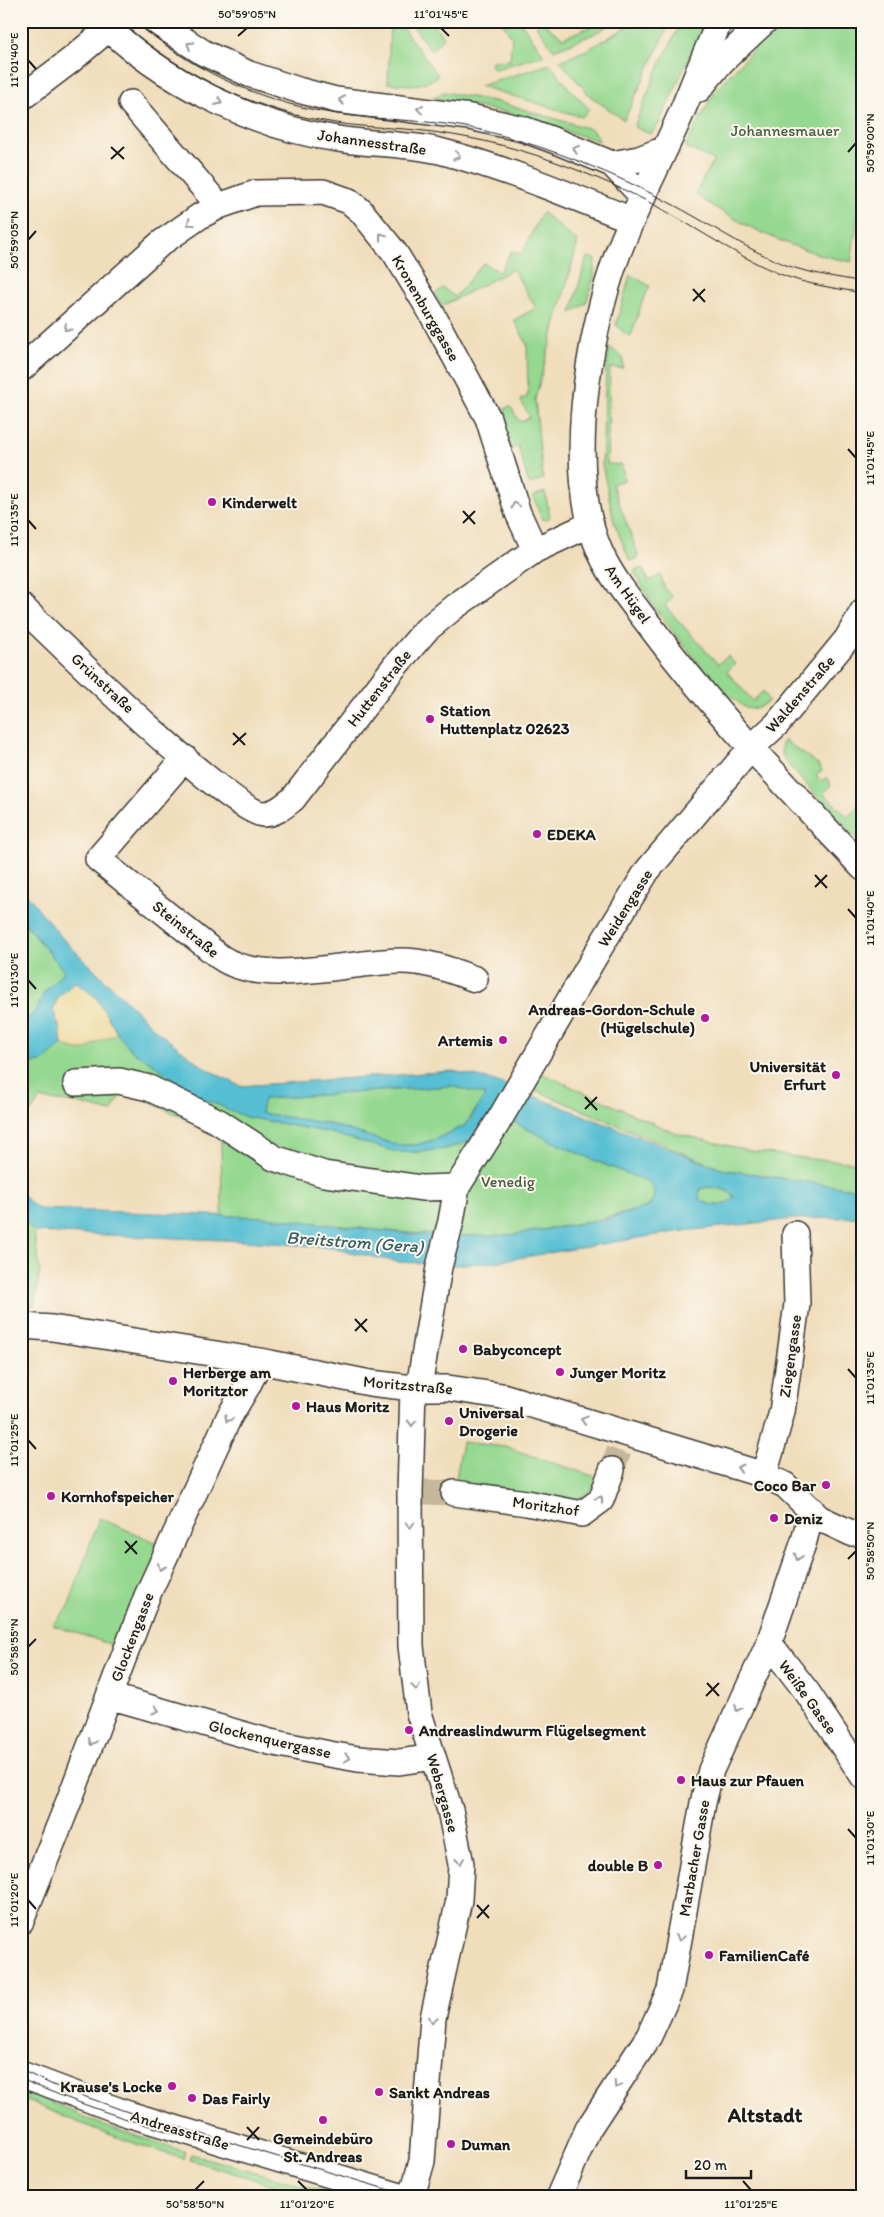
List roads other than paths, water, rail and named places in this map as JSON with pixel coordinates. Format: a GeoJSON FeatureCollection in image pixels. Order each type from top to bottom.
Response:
{"type":"FeatureCollection","features":[{"type":"Feature","properties":{"kind":"street"},"geometry":{"type":"LineString","coordinates":[[155,21],[204,53],[249,74],[298,90],[336,100],[445,112],[493,121],[554,140],[612,164],[643,197]]}},
{"type":"Feature","properties":{"kind":"street"},"geometry":{"type":"LineString","coordinates":[[681,114],[720,21]]}},
{"type":"Feature","properties":{"kind":"street"},"geometry":{"type":"LineString","coordinates":[[681,114],[722,61],[764,21]]}},
{"type":"Feature","properties":{"kind":"street"},"geometry":{"type":"LineString","coordinates":[[21,98],[70,62],[104,25]]}},
{"type":"Feature","properties":{"kind":"street","name":"Johannesstraße"},"geometry":{"type":"LineString","coordinates":[[104,25],[147,60],[191,87],[234,109],[270,122],[336,139],[411,146],[446,152],[578,198],[632,220]]}},
{"type":"Feature","properties":{"kind":"street"},"geometry":{"type":"LineString","coordinates":[[131,103],[219,206]]}},
{"type":"Feature","properties":{"kind":"street","name":"Am Hügel"},"geometry":{"type":"LineString","coordinates":[[681,114],[632,220],[614,264],[601,310],[591,356],[585,399],[583,437],[584,480],[591,524],[600,553],[613,576],[683,670],[751,748],[863,868]]}},
{"type":"Feature","properties":{"kind":"street"},"geometry":{"type":"LineString","coordinates":[[612,164],[639,159],[665,149]]}},
{"type":"Feature","properties":{"kind":"street","name":"Kronenburggasse"},"geometry":{"type":"LineString","coordinates":[[21,369],[161,244],[200,216],[219,206],[256,193],[323,192],[348,201],[361,210],[379,231],[431,312],[488,418],[518,513],[534,550]]}},
{"type":"Feature","properties":{"kind":"street","name":"Huttenstraße"},"geometry":{"type":"LineString","coordinates":[[185,758],[250,810],[263,814],[282,808],[293,799],[395,666],[426,630],[454,607],[534,550],[591,524]]}},
{"type":"Feature","properties":{"kind":"street","name":"Grünstraße"},"geometry":{"type":"LineString","coordinates":[[21,606],[185,758]]}},
{"type":"Feature","properties":{"kind":"street","name":"Waldenstraße"},"geometry":{"type":"LineString","coordinates":[[751,748],[777,724],[828,663],[847,639],[863,611]]}},
{"type":"Feature","properties":{"kind":"street","name":"Weidengasse"},"geometry":{"type":"LineString","coordinates":[[457,1187],[498,1122],[647,871],[751,748]]}},
{"type":"Feature","properties":{"kind":"street","name":"Steinstraße"},"geometry":{"type":"LineString","coordinates":[[185,758],[98,859],[220,957],[228,963],[257,970],[280,972],[402,961],[426,963],[434,964],[475,979]]}},
{"type":"Feature","properties":{"kind":"street"},"geometry":{"type":"LineString","coordinates":[[76,1083],[119,1081],[150,1088],[219,1122],[274,1158],[324,1174],[422,1188],[457,1187],[416,1387]]}},
{"type":"Feature","properties":{"kind":"street","name":"Ziegengasse"},"geometry":{"type":"LineString","coordinates":[[775,1480],[782,1412],[796,1313],[795,1234]]}},
{"type":"Feature","properties":{"kind":"street","name":"Moritzstraße"},"geometry":{"type":"LineString","coordinates":[[21,1326],[52,1328],[260,1361],[370,1383],[448,1388],[502,1396],[619,1451],[775,1480]]}},
{"type":"Feature","properties":{"kind":"street","name":"Glockengasse"},"geometry":{"type":"LineString","coordinates":[[21,1921],[147,1596],[229,1418],[260,1361]]}},
{"type":"Feature","properties":{"kind":"street","name":"Webergasse"},"geometry":{"type":"LineString","coordinates":[[412,2196],[422,2161],[433,2018],[459,1900],[461,1864],[450,1810],[419,1713],[411,1646],[417,1492],[416,1387]]}},
{"type":"Feature","properties":{"kind":"street","name":"Moritzhof"},"geometry":{"type":"LineString","coordinates":[[454,1493],[527,1503],[582,1514],[601,1500],[619,1451]]}},
{"type":"Feature","properties":{"kind":"street"},"geometry":{"type":"LineString","coordinates":[[775,1480],[819,1518],[851,1533],[863,1533]]}},
{"type":"Feature","properties":{"kind":"street","name":"Marbacher Gasse"},"geometry":{"type":"LineString","coordinates":[[559,2196],[588,2130],[649,2036],[670,1990],[703,1803],[711,1770],[769,1643],[804,1541],[812,1510]]}},
{"type":"Feature","properties":{"kind":"street","name":"Weiße Gasse"},"geometry":{"type":"LineString","coordinates":[[769,1643],[859,1761]]}},
{"type":"Feature","properties":{"kind":"street","name":"Glockenquergasse"},"geometry":{"type":"LineString","coordinates":[[109,1696],[270,1742],[358,1760],[398,1762],[433,1757]]}},
{"type":"Feature","properties":{"kind":"street","name":"Andreasstraße"},"geometry":{"type":"LineString","coordinates":[[21,2074],[128,2114],[400,2196]]}},
{"type":"Feature","properties":{"kind":"water","name":"Breitstrom (Gera)"},"geometry":{"type":"Polygon","coordinates":[[[21,887],[62,938],[158,1032],[205,1068],[240,1086],[453,1071],[495,1081],[721,1169],[852,1189],[863,1188],[863,1217],[793,1219],[675,1232],[494,1262],[454,1265],[398,1262],[326,1247],[246,1241],[34,1232],[21,1219],[21,1193],[39,1209],[266,1217],[409,1234],[460,1236],[511,1235],[604,1220],[647,1207],[652,1201],[654,1192],[649,1182],[578,1153],[510,1120],[462,1144],[444,1149],[397,1152],[327,1132],[246,1117],[197,1096],[132,1051],[117,1033],[96,997],[75,982],[58,997],[53,1010],[60,1029],[62,1045],[42,1062],[21,1064],[21,1026],[37,1009],[44,993],[64,971],[21,918],[21,887]],[[452,1086],[264,1099],[261,1113],[329,1124],[397,1145],[416,1145],[436,1139],[464,1126],[470,1120],[485,1095],[452,1086]],[[709,1187],[700,1189],[699,1199],[713,1205],[722,1205],[734,1197],[720,1188],[709,1187]]]}},
{"type":"Feature","properties":{"kind":"tunnel"},"geometry":{"type":"LineString","coordinates":[[612,1470],[619,1451]]}},
{"type":"Feature","properties":{"kind":"tunnel"},"geometry":{"type":"LineString","coordinates":[[424,1492],[454,1493]]}},
{"type":"Feature","properties":{"kind":"tram line"},"geometry":{"type":"LineString","coordinates":[[120,21],[189,72],[241,97],[268,107],[335,123],[416,130],[469,138],[503,145],[536,155],[568,166],[640,198],[765,268],[811,284],[863,293]]}},
{"type":"Feature","properties":{"kind":"tram line"},"geometry":{"type":"LineString","coordinates":[[136,21],[156,38],[200,67],[224,80],[274,99],[299,107],[325,112],[430,122],[472,128],[515,139],[560,154],[626,181],[771,259],[814,273],[863,282]]}},
{"type":"Feature","properties":{"kind":"tram line"},"geometry":{"type":"LineString","coordinates":[[21,2070],[53,2085],[128,2112],[409,2196]]}},
{"type":"Feature","properties":{"kind":"tram line"},"geometry":{"type":"LineString","coordinates":[[21,2079],[103,2111],[187,2137]]}},
{"type":"Feature","properties":{"kind":"place","name":"Kinderwelt"},"geometry":{"type":"Point","coordinates":[212,502]}},
{"type":"Feature","properties":{"kind":"place","name":"Station Huttenplatz 02623"},"geometry":{"type":"Point","coordinates":[430,719]}},
{"type":"Feature","properties":{"kind":"place","name":"EDEKA"},"geometry":{"type":"Point","coordinates":[537,834]}},
{"type":"Feature","properties":{"kind":"place","name":"Andreas-Gordon-Schule (Hügelschule)"},"geometry":{"type":"Point","coordinates":[705,1018]}},
{"type":"Feature","properties":{"kind":"place","name":"Artemis"},"geometry":{"type":"Point","coordinates":[503,1040]}},
{"type":"Feature","properties":{"kind":"place","name":"Universität Erfurt"},"geometry":{"type":"Point","coordinates":[836,1075]}},
{"type":"Feature","properties":{"kind":"place","name":"Babyconcept"},"geometry":{"type":"Point","coordinates":[463,1349]}},
{"type":"Feature","properties":{"kind":"place","name":"Junger Moritz"},"geometry":{"type":"Point","coordinates":[560,1372]}},
{"type":"Feature","properties":{"kind":"place","name":"Herberge am Moritztor"},"geometry":{"type":"Point","coordinates":[173,1381]}},
{"type":"Feature","properties":{"kind":"place","name":"Haus Moritz"},"geometry":{"type":"Point","coordinates":[296,1406]}},
{"type":"Feature","properties":{"kind":"place","name":"Universal Drogerie"},"geometry":{"type":"Point","coordinates":[449,1421]}},
{"type":"Feature","properties":{"kind":"place","name":"Coco Bar"},"geometry":{"type":"Point","coordinates":[826,1485]}},
{"type":"Feature","properties":{"kind":"place","name":"Kornhofspeicher"},"geometry":{"type":"Point","coordinates":[51,1496]}},
{"type":"Feature","properties":{"kind":"place","name":"Deniz"},"geometry":{"type":"Point","coordinates":[774,1518]}},
{"type":"Feature","properties":{"kind":"place","name":"Andreaslindwurm Flügelsegment"},"geometry":{"type":"Point","coordinates":[409,1730]}},
{"type":"Feature","properties":{"kind":"place","name":"Haus zur Pfauen"},"geometry":{"type":"Point","coordinates":[681,1780]}},
{"type":"Feature","properties":{"kind":"place","name":"double B"},"geometry":{"type":"Point","coordinates":[658,1865]}},
{"type":"Feature","properties":{"kind":"place","name":"FamilienCafé"},"geometry":{"type":"Point","coordinates":[709,1955]}},
{"type":"Feature","properties":{"kind":"place","name":"Krause's Locke"},"geometry":{"type":"Point","coordinates":[172,2086]}},
{"type":"Feature","properties":{"kind":"place","name":"Sankt Andreas"},"geometry":{"type":"Point","coordinates":[379,2092]}},
{"type":"Feature","properties":{"kind":"place","name":"Das Fairly"},"geometry":{"type":"Point","coordinates":[192,2098]}},
{"type":"Feature","properties":{"kind":"place","name":"Gemeindebüro St. Andreas"},"geometry":{"type":"Point","coordinates":[323,2120]}},
{"type":"Feature","properties":{"kind":"place","name":"Duman"},"geometry":{"type":"Point","coordinates":[451,2144]}},
{"type":"Feature","properties":{"kind":"district","name":"Altstadt"},"geometry":{"type":"Point","coordinates":[765,2114]}},
{"type":"Feature","properties":{"kind":"park label","name":"Johannesmauer"},"geometry":{"type":"Point","coordinates":[785,130]}},
{"type":"Feature","properties":{"kind":"park label","name":"Venedig"},"geometry":{"type":"Point","coordinates":[508,1181]}}]}
